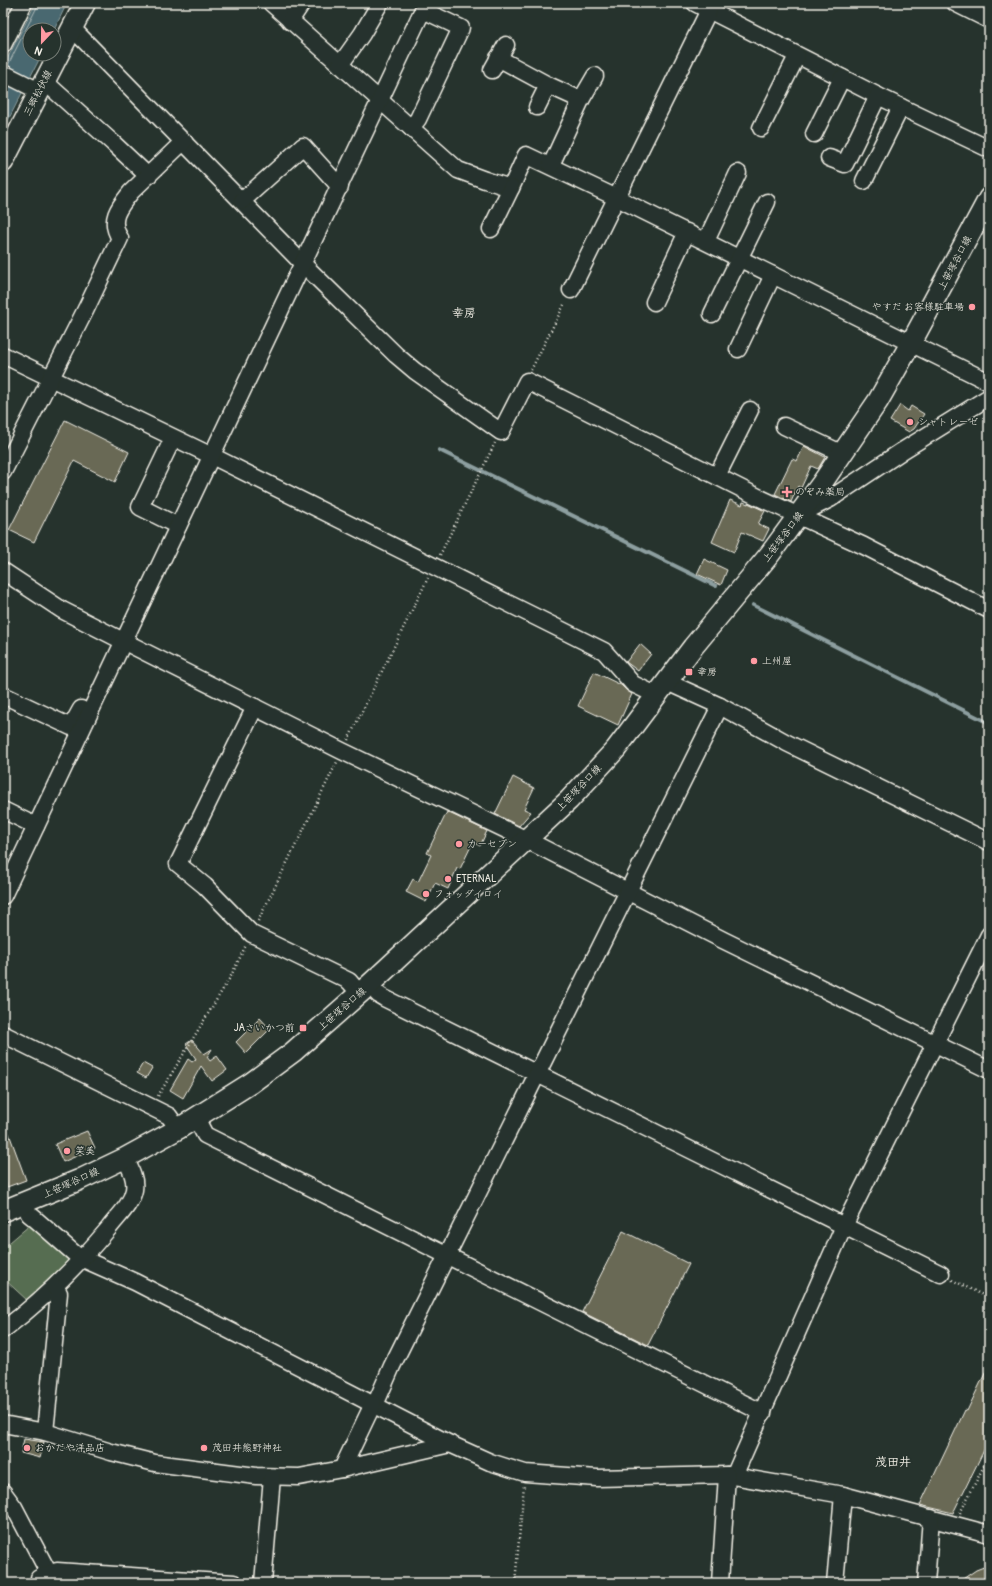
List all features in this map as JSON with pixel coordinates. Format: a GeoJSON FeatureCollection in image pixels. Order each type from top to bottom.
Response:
{"type":"FeatureCollection","features":[{"type":"Feature","properties":{"kind":"main road","name":"三郷松伏線"},"geometry":{"type":"LineString","coordinates":[[3,162],[38,86],[85,3]]}},
{"type":"Feature","properties":{"kind":"main road","name":"上笹塚谷口線"},"geometry":{"type":"LineString","coordinates":[[4,1207],[24,1203],[80,1180],[125,1158],[178,1129],[251,1083],[293,1052],[365,989],[569,800],[616,749],[713,621],[770,554],[843,454],[878,401],[911,344],[989,198]]}},
{"type":"Feature","properties":{"kind":"street"},"geometry":{"type":"LineString","coordinates":[[3,45],[24,3]]}},
{"type":"Feature","properties":{"kind":"street"},"geometry":{"type":"LineString","coordinates":[[271,3],[458,170],[511,188]]}},
{"type":"Feature","properties":{"kind":"street"},"geometry":{"type":"LineString","coordinates":[[290,21],[302,3]]}},
{"type":"Feature","properties":{"kind":"street"},"geometry":{"type":"LineString","coordinates":[[340,65],[362,34],[380,3]]}},
{"type":"Feature","properties":{"kind":"street"},"geometry":{"type":"LineString","coordinates":[[695,3],[710,7],[797,56],[989,149]]}},
{"type":"Feature","properties":{"kind":"street"},"geometry":{"type":"LineString","coordinates":[[955,3],[989,20]]}},
{"type":"Feature","properties":{"kind":"street"},"geometry":{"type":"LineString","coordinates":[[3,896],[36,826],[86,709],[212,456],[424,7],[461,28],[418,119],[411,128]]}},
{"type":"Feature","properties":{"kind":"street"},"geometry":{"type":"LineString","coordinates":[[571,290],[710,7]]}},
{"type":"Feature","properties":{"kind":"street"},"geometry":{"type":"LineString","coordinates":[[72,28],[213,170],[303,264],[410,367],[459,404],[500,432],[527,381],[798,516],[864,546],[989,610]]}},
{"type":"Feature","properties":{"kind":"street"},"geometry":{"type":"LineString","coordinates":[[761,128],[797,56]]}},
{"type":"Feature","properties":{"kind":"street"},"geometry":{"type":"LineString","coordinates":[[498,58],[548,85],[581,100]]}},
{"type":"Feature","properties":{"kind":"street"},"geometry":{"type":"LineString","coordinates":[[3,73],[38,86],[113,143],[148,176]]}},
{"type":"Feature","properties":{"kind":"street"},"geometry":{"type":"LineString","coordinates":[[551,165],[581,100],[594,76]]}},
{"type":"Feature","properties":{"kind":"street"},"geometry":{"type":"LineString","coordinates":[[814,134],[842,78]]}},
{"type":"Feature","properties":{"kind":"street"},"geometry":{"type":"LineString","coordinates":[[537,107],[548,85]]}},
{"type":"Feature","properties":{"kind":"street"},"geometry":{"type":"LineString","coordinates":[[829,158],[845,164],[878,96]]}},
{"type":"Feature","properties":{"kind":"street"},"geometry":{"type":"LineString","coordinates":[[864,181],[901,107]]}},
{"type":"Feature","properties":{"kind":"street"},"geometry":{"type":"LineString","coordinates":[[3,472],[8,447],[51,378],[120,238],[115,230],[113,221],[124,201],[184,141]]}},
{"type":"Feature","properties":{"kind":"street"},"geometry":{"type":"LineString","coordinates":[[242,201],[303,146],[340,187]]}},
{"type":"Feature","properties":{"kind":"street"},"geometry":{"type":"LineString","coordinates":[[491,229],[526,155],[551,165],[989,382]]}},
{"type":"Feature","properties":{"kind":"street"},"geometry":{"type":"LineString","coordinates":[[706,241],[738,173]]}},
{"type":"Feature","properties":{"kind":"street"},"geometry":{"type":"LineString","coordinates":[[712,314],[767,202]]}},
{"type":"Feature","properties":{"kind":"street"},"geometry":{"type":"LineString","coordinates":[[654,302],[687,232]]}},
{"type":"Feature","properties":{"kind":"street"},"geometry":{"type":"LineString","coordinates":[[738,349],[773,275]]}},
{"type":"Feature","properties":{"kind":"street"},"geometry":{"type":"LineString","coordinates":[[5,359],[51,378],[212,456],[604,651],[633,684],[662,689],[720,706],[787,743],[989,842]]}},
{"type":"Feature","properties":{"kind":"street"},"geometry":{"type":"LineString","coordinates":[[798,516],[830,499],[902,451],[989,397]]}},
{"type":"Feature","properties":{"kind":"street"},"geometry":{"type":"LineString","coordinates":[[717,476],[750,410]]}},
{"type":"Feature","properties":{"kind":"street"},"geometry":{"type":"LineString","coordinates":[[784,426],[843,454]]}},
{"type":"Feature","properties":{"kind":"street"},"geometry":{"type":"LineString","coordinates":[[173,438],[140,507],[178,526]]}},
{"type":"Feature","properties":{"kind":"street"},"geometry":{"type":"LineString","coordinates":[[3,571],[62,610],[342,751],[527,840],[723,940],[989,1070]]}},
{"type":"Feature","properties":{"kind":"street"},"geometry":{"type":"LineString","coordinates":[[3,695],[72,727],[86,709]]}},
{"type":"Feature","properties":{"kind":"street"},"geometry":{"type":"LineString","coordinates":[[342,1469],[536,1073],[720,706]]}},
{"type":"Feature","properties":{"kind":"street"},"geometry":{"type":"LineString","coordinates":[[255,707],[178,864],[205,886],[252,934],[379,995],[941,1274]]}},
{"type":"Feature","properties":{"kind":"street"},"geometry":{"type":"LineString","coordinates":[[3,810],[36,826]]}},
{"type":"Feature","properties":{"kind":"street"},"geometry":{"type":"LineString","coordinates":[[720,1583],[731,1476],[763,1413],[844,1226],[989,935]]}},
{"type":"Feature","properties":{"kind":"street"},"geometry":{"type":"LineString","coordinates":[[3,1034],[170,1116],[178,1129]]}},
{"type":"Feature","properties":{"kind":"street"},"geometry":{"type":"LineString","coordinates":[[196,1118],[205,1135],[763,1413]]}},
{"type":"Feature","properties":{"kind":"street"},"geometry":{"type":"LineString","coordinates":[[3,1330],[55,1287],[83,1258],[129,1204],[134,1191],[134,1181],[125,1158]]}},
{"type":"Feature","properties":{"kind":"street"},"geometry":{"type":"LineString","coordinates":[[24,1203],[29,1214],[76,1254],[83,1258],[135,1282],[450,1444],[490,1462],[525,1473],[597,1478],[731,1476],[843,1495],[989,1534]]}},
{"type":"Feature","properties":{"kind":"street"},"geometry":{"type":"LineString","coordinates":[[45,1432],[59,1293],[55,1287]]}},
{"type":"Feature","properties":{"kind":"street"},"geometry":{"type":"LineString","coordinates":[[3,1424],[45,1432],[111,1452],[155,1463],[272,1477],[299,1477],[342,1469],[450,1444]]}},
{"type":"Feature","properties":{"kind":"street"},"geometry":{"type":"LineString","coordinates":[[263,1583],[272,1477]]}},
{"type":"Feature","properties":{"kind":"street"},"geometry":{"type":"LineString","coordinates":[[3,1492],[14,1507],[48,1580],[57,1572],[234,1583]]}},
{"type":"Feature","properties":{"kind":"street"},"geometry":{"type":"LineString","coordinates":[[835,1583],[843,1495]]}},
{"type":"Feature","properties":{"kind":"street"},"geometry":{"type":"LineString","coordinates":[[926,1583],[931,1518]]}},
{"type":"Feature","properties":{"kind":"path"},"geometry":{"type":"LineString","coordinates":[[527,381],[528,376],[571,290]]}},
{"type":"Feature","properties":{"kind":"path"},"geometry":{"type":"LineString","coordinates":[[152,1107],[231,976],[500,432]]}},
{"type":"Feature","properties":{"kind":"path"},"geometry":{"type":"LineString","coordinates":[[941,1274],[989,1298]]}},
{"type":"Feature","properties":{"kind":"path"},"geometry":{"type":"LineString","coordinates":[[954,1524],[989,1456]]}},
{"type":"Feature","properties":{"kind":"path"},"geometry":{"type":"LineString","coordinates":[[515,1583],[525,1473]]}},
{"type":"Feature","properties":{"kind":"green space"},"geometry":{"type":"Polygon","coordinates":[[[30,1225],[71,1260],[28,1301],[3,1278],[3,1248],[30,1225]]]}},
{"type":"Feature","properties":{"kind":"water"},"geometry":{"type":"Polygon","coordinates":[[[36,3],[67,3],[58,22],[26,22],[36,3]]]}},
{"type":"Feature","properties":{"kind":"water"},"geometry":{"type":"Polygon","coordinates":[[[22,30],[22,62],[38,62],[3,130],[3,67],[22,30]]]}},
{"type":"Feature","properties":{"kind":"building"},"geometry":{"type":"Polygon","coordinates":[[[900,405],[908,411],[911,406],[924,414],[914,429],[909,432],[890,421],[900,405]]]}},
{"type":"Feature","properties":{"kind":"building"},"geometry":{"type":"Polygon","coordinates":[[[65,420],[129,452],[115,482],[74,461],[34,542],[9,530],[65,420]]]}},
{"type":"Feature","properties":{"kind":"building"},"geometry":{"type":"Polygon","coordinates":[[[804,446],[825,457],[818,469],[811,466],[801,488],[798,486],[791,502],[775,494],[792,459],[797,461],[804,446]]]}},
{"type":"Feature","properties":{"kind":"building"},"geometry":{"type":"Polygon","coordinates":[[[730,500],[742,505],[743,502],[748,503],[765,511],[758,524],[769,529],[763,541],[742,532],[734,552],[712,542],[730,500]]]}},
{"type":"Feature","properties":{"kind":"building"},"geometry":{"type":"Polygon","coordinates":[[[704,559],[727,570],[721,585],[697,574],[704,559]]]}},
{"type":"Feature","properties":{"kind":"building"},"geometry":{"type":"Polygon","coordinates":[[[640,644],[651,654],[638,671],[626,662],[640,644]]]}},
{"type":"Feature","properties":{"kind":"building"},"geometry":{"type":"Polygon","coordinates":[[[594,672],[621,685],[632,694],[618,725],[578,706],[594,672]]]}},
{"type":"Feature","properties":{"kind":"building"},"geometry":{"type":"Polygon","coordinates":[[[513,777],[534,788],[524,809],[531,812],[519,826],[495,814],[513,777]]]}},
{"type":"Feature","properties":{"kind":"building"},"geometry":{"type":"Polygon","coordinates":[[[447,812],[487,831],[480,846],[473,842],[460,869],[457,868],[448,889],[435,883],[426,902],[406,892],[413,879],[418,882],[431,855],[427,853],[447,812]]]}},
{"type":"Feature","properties":{"kind":"building"},"geometry":{"type":"Polygon","coordinates":[[[260,1018],[270,1029],[246,1053],[236,1042],[260,1018]]]}},
{"type":"Feature","properties":{"kind":"building"},"geometry":{"type":"Polygon","coordinates":[[[192,1040],[204,1054],[212,1049],[207,1057],[210,1061],[217,1056],[227,1070],[212,1081],[201,1066],[183,1098],[170,1090],[188,1059],[192,1062],[196,1059],[186,1044],[192,1040]]]}},
{"type":"Feature","properties":{"kind":"building"},"geometry":{"type":"Polygon","coordinates":[[[143,1063],[152,1068],[146,1078],[137,1073],[143,1063]]]}},
{"type":"Feature","properties":{"kind":"building"},"geometry":{"type":"Polygon","coordinates":[[[4,1120],[26,1180],[7,1187],[3,1173],[4,1120]]]}},
{"type":"Feature","properties":{"kind":"building"},"geometry":{"type":"Polygon","coordinates":[[[87,1131],[95,1148],[63,1162],[55,1144],[87,1131]]]}},
{"type":"Feature","properties":{"kind":"building"},"geometry":{"type":"Polygon","coordinates":[[[623,1231],[689,1264],[648,1345],[582,1312],[623,1231]]]}},
{"type":"Feature","properties":{"kind":"building"},"geometry":{"type":"Polygon","coordinates":[[[989,1365],[989,1440],[953,1513],[920,1505],[965,1410],[967,1411],[989,1365]]]}},
{"type":"Feature","properties":{"kind":"building"},"geometry":{"type":"Polygon","coordinates":[[[24,1439],[44,1442],[40,1458],[21,1453],[24,1439]]]}},
{"type":"Feature","properties":{"kind":"building"},"geometry":{"type":"Polygon","coordinates":[[[989,1565],[989,1583],[957,1583],[976,1570],[989,1565]]]}},
{"type":"Feature","properties":{"kind":"waterway"},"geometry":{"type":"LineString","coordinates":[[439,450],[716,586]]}},
{"type":"Feature","properties":{"kind":"waterway"},"geometry":{"type":"LineString","coordinates":[[753,605],[989,723]]}},
{"type":"Feature","properties":{"kind":"place","name":"やすだ お客様駐車場"},"geometry":{"type":"Point","coordinates":[972,307]}},
{"type":"Feature","properties":{"kind":"place","name":"シャトレーゼ"},"geometry":{"type":"Point","coordinates":[910,422]}},
{"type":"Feature","properties":{"kind":"place","name":"のぞみ薬局"},"geometry":{"type":"Point","coordinates":[787,492]}},
{"type":"Feature","properties":{"kind":"place","name":"上州屋"},"geometry":{"type":"Point","coordinates":[754,661]}},
{"type":"Feature","properties":{"kind":"place","name":"幸房"},"geometry":{"type":"Point","coordinates":[689,672]}},
{"type":"Feature","properties":{"kind":"place","name":"カーセブン"},"geometry":{"type":"Point","coordinates":[459,844]}},
{"type":"Feature","properties":{"kind":"place","name":"ETERNAL"},"geometry":{"type":"Point","coordinates":[448,879]}},
{"type":"Feature","properties":{"kind":"place","name":"フォッダイロイ"},"geometry":{"type":"Point","coordinates":[426,894]}},
{"type":"Feature","properties":{"kind":"place","name":"JAさいかつ前"},"geometry":{"type":"Point","coordinates":[303,1028]}},
{"type":"Feature","properties":{"kind":"place","name":"笑美"},"geometry":{"type":"Point","coordinates":[67,1151]}},
{"type":"Feature","properties":{"kind":"place","name":"おかだや洋品店"},"geometry":{"type":"Point","coordinates":[27,1448]}},
{"type":"Feature","properties":{"kind":"place","name":"茂田井熊野神社"},"geometry":{"type":"Point","coordinates":[204,1448]}},
{"type":"Feature","properties":{"kind":"district","name":"幸房"},"geometry":{"type":"Point","coordinates":[464,313]}},
{"type":"Feature","properties":{"kind":"district","name":"茂田井"},"geometry":{"type":"Point","coordinates":[893,1462]}}]}
